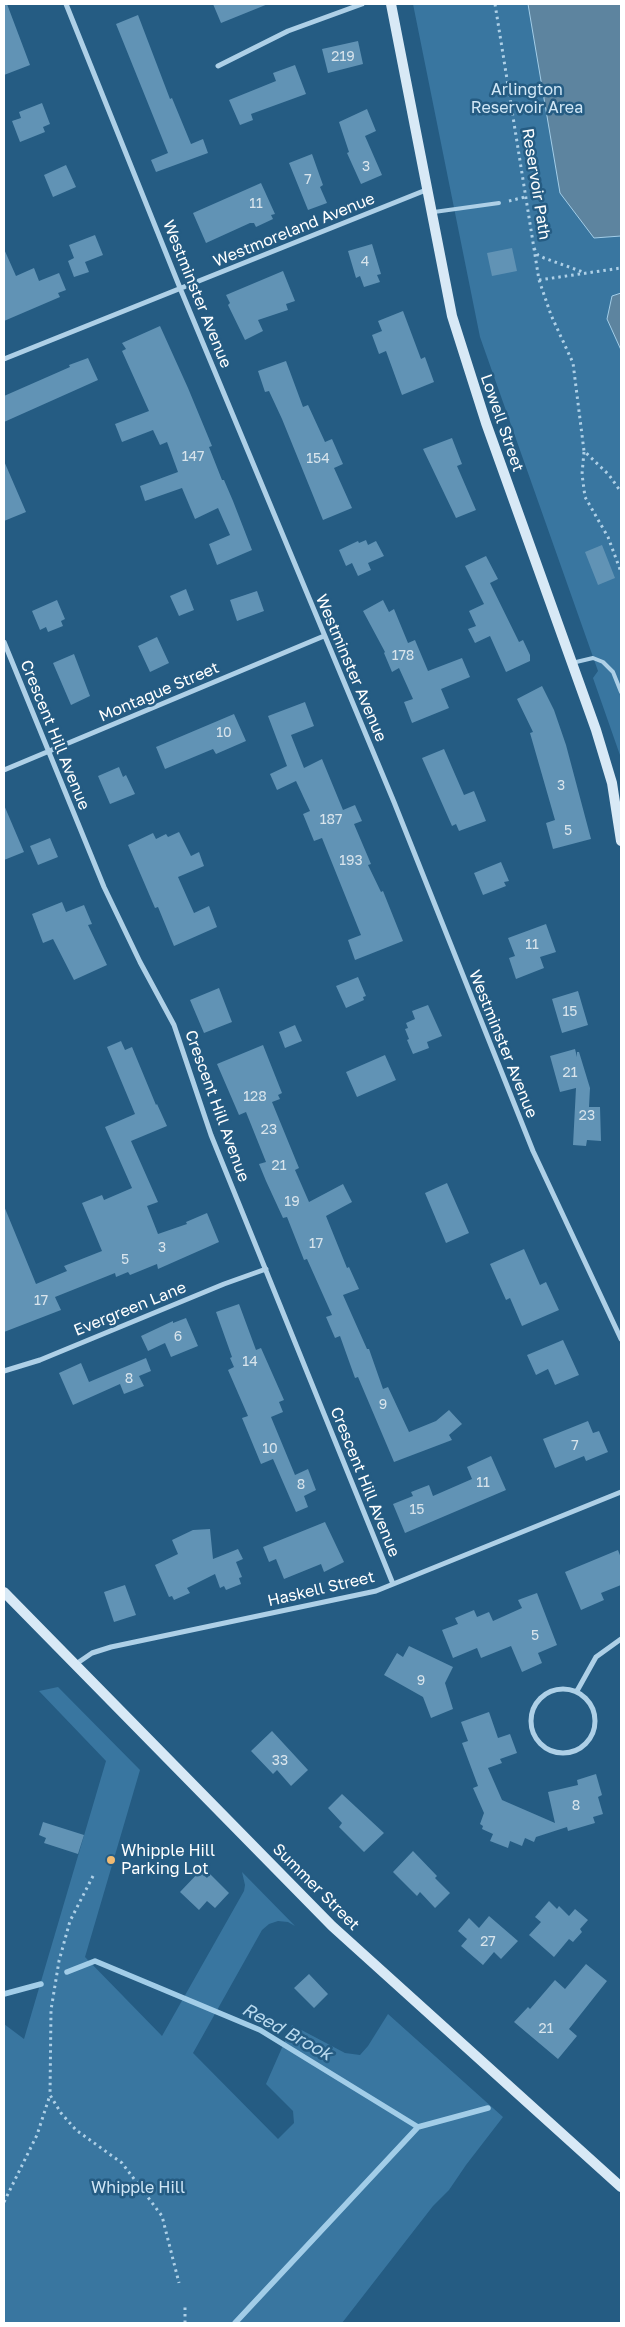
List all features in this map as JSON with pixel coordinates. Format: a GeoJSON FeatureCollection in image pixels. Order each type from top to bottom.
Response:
{"type":"FeatureCollection","features":[{"type":"Feature","properties":{"kind":"main road","name":"Lowell Street"},"geometry":{"type":"LineString","coordinates":[[391,4],[452,316],[486,423],[572,663],[612,782],[621,841]]}},
{"type":"Feature","properties":{"kind":"main road","name":"Summer Street"},"geometry":{"type":"LineString","coordinates":[[4,1592],[332,1926],[621,2187]]}},
{"type":"Feature","properties":{"kind":"street","name":"Westminster Avenue"},"geometry":{"type":"LineString","coordinates":[[66,4],[180,288],[394,802],[533,1151],[621,1339]]}},
{"type":"Feature","properties":{"kind":"street"},"geometry":{"type":"LineString","coordinates":[[218,66],[288,31],[362,4]]}},
{"type":"Feature","properties":{"kind":"street","name":"Westmoreland Avenue"},"geometry":{"type":"LineString","coordinates":[[4,359],[426,190]]}},
{"type":"Feature","properties":{"kind":"street","name":"Montague Street"},"geometry":{"type":"LineString","coordinates":[[4,770],[324,636]]}},
{"type":"Feature","properties":{"kind":"street","name":"Crescent Hill Avenue"},"geometry":{"type":"LineString","coordinates":[[4,642],[104,887],[140,962],[174,1026],[211,1135],[393,1584]]}},
{"type":"Feature","properties":{"kind":"street","name":"Evergreen Lane"},"geometry":{"type":"LineString","coordinates":[[4,1371],[40,1360],[224,1284],[266,1269]]}},
{"type":"Feature","properties":{"kind":"street","name":"Haskell Street"},"geometry":{"type":"LineString","coordinates":[[76,1664],[92,1654],[112,1647],[354,1596],[393,1584],[621,1492]]}},
{"type":"Feature","properties":{"kind":"street"},"geometry":{"type":"LineString","coordinates":[[577,1692],[596,1658],[621,1638]]}},
{"type":"Feature","properties":{"kind":"street"},"geometry":{"type":"LineString","coordinates":[[563,1689],[577,1692],[588,1700],[594,1711],[595,1725],[591,1737],[582,1747],[569,1752],[549,1750],[538,1741],[532,1728],[531,1721],[534,1707],[549,1692],[563,1689]]}},
{"type":"Feature","properties":{"kind":"lane"},"geometry":{"type":"LineString","coordinates":[[432,212],[499,203]]}},
{"type":"Feature","properties":{"kind":"lane"},"geometry":{"type":"LineString","coordinates":[[572,663],[593,658],[603,662],[613,672],[621,692]]}},
{"type":"Feature","properties":{"kind":"path","name":"Reservoir Path"},"geometry":{"type":"LineString","coordinates":[[495,4],[538,280],[551,315],[573,363],[584,451],[582,474],[585,497],[608,536],[621,572]]}},
{"type":"Feature","properties":{"kind":"path"},"geometry":{"type":"LineString","coordinates":[[499,203],[525,197]]}},
{"type":"Feature","properties":{"kind":"path"},"geometry":{"type":"LineString","coordinates":[[533,247],[538,255],[544,258],[578,272],[589,273]]}},
{"type":"Feature","properties":{"kind":"path"},"geometry":{"type":"LineString","coordinates":[[538,280],[621,268]]}},
{"type":"Feature","properties":{"kind":"path"},"geometry":{"type":"LineString","coordinates":[[584,451],[609,475],[621,492]]}},
{"type":"Feature","properties":{"kind":"path"},"geometry":{"type":"LineString","coordinates":[[4,2202],[37,2135],[50,2095],[51,2010],[55,1986],[70,1921],[93,1876]]}},
{"type":"Feature","properties":{"kind":"path"},"geometry":{"type":"LineString","coordinates":[[50,2095],[61,2113],[76,2130],[122,2162],[162,2216],[179,2283]]}},
{"type":"Feature","properties":{"kind":"path"},"geometry":{"type":"LineString","coordinates":[[185,2305],[185,2323]]}},
{"type":"Feature","properties":{"kind":"green space","name":"Arlington Reservoir Area"},"geometry":{"type":"Polygon","coordinates":[[[413,4],[621,4],[621,758],[593,678],[598,671],[480,337],[413,4]]]}},
{"type":"Feature","properties":{"kind":"green space","name":"Whipple Hill"},"geometry":{"type":"Polygon","coordinates":[[[58,1687],[140,1770],[85,1957],[162,2036],[244,1891],[245,1885],[242,1872],[295,1926],[288,1922],[278,1921],[269,1924],[262,1930],[193,2053],[278,2139],[294,2123],[293,2111],[266,2084],[292,2025],[345,2053],[360,2055],[368,2046],[388,2014],[503,2117],[449,2190],[433,2206],[342,2323],[4,2323],[4,2024],[24,2039],[106,1761],[39,1691],[58,1687]]]}},
{"type":"Feature","properties":{"kind":"shaded area"},"geometry":{"type":"Polygon","coordinates":[[[528,4],[621,4],[621,236],[594,238],[560,193],[528,4]]]}},
{"type":"Feature","properties":{"kind":"shaded area"},"geometry":{"type":"Polygon","coordinates":[[[621,293],[621,350],[607,319],[612,296],[621,293]]]}},
{"type":"Feature","properties":{"kind":"building"},"geometry":{"type":"Polygon","coordinates":[[[4,4],[7,4],[30,65],[4,75],[4,4]]]}},
{"type":"Feature","properties":{"kind":"building"},"geometry":{"type":"Polygon","coordinates":[[[213,4],[268,4],[221,23],[213,4]]]}},
{"type":"Feature","properties":{"kind":"building"},"geometry":{"type":"Polygon","coordinates":[[[138,15],[170,99],[172,98],[191,144],[203,139],[208,153],[156,172],[151,160],[168,153],[116,24],[138,15]]]}},
{"type":"Feature","properties":{"kind":"building"},"geometry":{"type":"Polygon","coordinates":[[[358,41],[363,64],[328,73],[322,49],[358,41]]]}},
{"type":"Feature","properties":{"kind":"building"},"geometry":{"type":"Polygon","coordinates":[[[295,65],[306,94],[251,114],[253,120],[240,125],[229,100],[276,81],[273,73],[295,65]]]}},
{"type":"Feature","properties":{"kind":"building"},"geometry":{"type":"Polygon","coordinates":[[[42,103],[50,124],[43,127],[45,132],[20,142],[12,121],[21,118],[19,112],[42,103]]]}},
{"type":"Feature","properties":{"kind":"building"},"geometry":{"type":"Polygon","coordinates":[[[367,109],[376,131],[365,136],[382,175],[361,184],[347,153],[349,152],[339,122],[367,109]]]}},
{"type":"Feature","properties":{"kind":"building"},"geometry":{"type":"Polygon","coordinates":[[[312,154],[323,185],[320,187],[327,203],[308,210],[289,163],[312,154]]]}},
{"type":"Feature","properties":{"kind":"building"},"geometry":{"type":"Polygon","coordinates":[[[66,165],[76,187],[53,197],[44,175],[66,165]]]}},
{"type":"Feature","properties":{"kind":"building"},"geometry":{"type":"Polygon","coordinates":[[[261,183],[275,214],[271,215],[273,219],[256,227],[254,223],[250,223],[206,243],[193,213],[261,183]]]}},
{"type":"Feature","properties":{"kind":"building"},"geometry":{"type":"Polygon","coordinates":[[[95,235],[103,255],[85,262],[89,272],[74,277],[68,261],[74,258],[69,245],[95,235]]]}},
{"type":"Feature","properties":{"kind":"building"},"geometry":{"type":"Polygon","coordinates":[[[372,244],[381,274],[377,275],[380,282],[364,287],[360,276],[356,278],[348,251],[372,244]]]}},
{"type":"Feature","properties":{"kind":"building"},"geometry":{"type":"Polygon","coordinates":[[[512,248],[517,271],[492,276],[487,253],[512,248]]]}},
{"type":"Feature","properties":{"kind":"building"},"geometry":{"type":"Polygon","coordinates":[[[4,249],[16,276],[34,268],[39,281],[59,273],[66,290],[58,293],[60,297],[4,321],[4,249]]]}},
{"type":"Feature","properties":{"kind":"building"},"geometry":{"type":"Polygon","coordinates":[[[283,271],[295,301],[286,304],[288,310],[258,320],[263,331],[245,340],[228,305],[230,303],[226,295],[283,271]]]}},
{"type":"Feature","properties":{"kind":"building"},"geometry":{"type":"Polygon","coordinates":[[[403,311],[421,359],[425,357],[434,382],[402,395],[386,351],[379,354],[372,335],[382,331],[378,321],[403,311]]]}},
{"type":"Feature","properties":{"kind":"building"},"geometry":{"type":"Polygon","coordinates":[[[160,326],[212,446],[209,447],[252,550],[217,565],[209,544],[230,535],[218,508],[195,519],[182,488],[145,501],[140,486],[178,472],[167,442],[160,445],[153,430],[122,442],[115,424],[149,411],[122,351],[126,349],[122,343],[160,326]]]}},
{"type":"Feature","properties":{"kind":"building"},"geometry":{"type":"Polygon","coordinates":[[[88,358],[98,380],[4,422],[4,396],[88,358]]]}},
{"type":"Feature","properties":{"kind":"building"},"geometry":{"type":"Polygon","coordinates":[[[286,361],[303,407],[308,405],[325,442],[332,439],[343,464],[334,468],[352,508],[323,520],[282,419],[269,391],[265,392],[258,371],[286,361]]]}},
{"type":"Feature","properties":{"kind":"building"},"geometry":{"type":"Polygon","coordinates":[[[452,438],[462,464],[457,466],[476,510],[456,518],[423,449],[452,438]]]}},
{"type":"Feature","properties":{"kind":"building"},"geometry":{"type":"Polygon","coordinates":[[[4,461],[26,512],[4,521],[4,461]]]}},
{"type":"Feature","properties":{"kind":"building"},"geometry":{"type":"Polygon","coordinates":[[[366,540],[368,545],[376,541],[384,556],[368,563],[371,570],[358,576],[352,563],[346,566],[339,550],[358,541],[359,543],[366,540]]]}},
{"type":"Feature","properties":{"kind":"building"},"geometry":{"type":"Polygon","coordinates":[[[602,545],[615,578],[598,585],[585,552],[602,545]]]}},
{"type":"Feature","properties":{"kind":"building"},"geometry":{"type":"Polygon","coordinates":[[[486,556],[498,579],[490,583],[519,642],[523,640],[530,655],[530,661],[506,672],[490,636],[475,643],[468,629],[476,626],[469,611],[484,604],[465,566],[486,556]]]}},
{"type":"Feature","properties":{"kind":"building"},"geometry":{"type":"Polygon","coordinates":[[[186,589],[194,610],[179,616],[170,596],[186,589]]]}},
{"type":"Feature","properties":{"kind":"building"},"geometry":{"type":"Polygon","coordinates":[[[257,591],[264,611],[237,621],[230,600],[257,591]]]}},
{"type":"Feature","properties":{"kind":"building"},"geometry":{"type":"Polygon","coordinates":[[[57,600],[65,619],[61,621],[63,626],[48,632],[46,627],[40,630],[32,611],[57,600]]]}},
{"type":"Feature","properties":{"kind":"building"},"geometry":{"type":"Polygon","coordinates":[[[383,600],[389,612],[394,609],[408,643],[415,640],[428,671],[462,658],[470,677],[441,689],[449,708],[412,723],[404,702],[413,699],[399,668],[392,672],[385,652],[363,611],[383,600]]]}},
{"type":"Feature","properties":{"kind":"building"},"geometry":{"type":"Polygon","coordinates":[[[157,637],[169,663],[150,672],[138,646],[157,637]]]}},
{"type":"Feature","properties":{"kind":"building"},"geometry":{"type":"Polygon","coordinates":[[[74,654],[90,696],[71,705],[53,663],[74,654]]]}},
{"type":"Feature","properties":{"kind":"building"},"geometry":{"type":"Polygon","coordinates":[[[542,686],[554,710],[566,745],[591,839],[553,849],[546,823],[555,820],[530,733],[533,732],[517,699],[542,686]]]}},
{"type":"Feature","properties":{"kind":"building"},"geometry":{"type":"Polygon","coordinates":[[[305,702],[314,726],[291,735],[304,768],[322,759],[343,810],[355,805],[362,821],[354,824],[371,864],[368,865],[381,892],[383,891],[403,941],[355,960],[348,940],[361,935],[322,838],[314,841],[303,814],[310,811],[296,781],[277,790],[270,774],[287,766],[268,716],[305,702]]]}},
{"type":"Feature","properties":{"kind":"building"},"geometry":{"type":"Polygon","coordinates":[[[234,714],[246,741],[216,754],[213,749],[165,769],[156,747],[234,714]]]}},
{"type":"Feature","properties":{"kind":"building"},"geometry":{"type":"Polygon","coordinates":[[[444,749],[464,795],[474,791],[486,821],[459,831],[456,824],[452,826],[422,758],[444,749]]]}},
{"type":"Feature","properties":{"kind":"building"},"geometry":{"type":"Polygon","coordinates":[[[119,767],[123,777],[126,775],[135,794],[110,804],[98,776],[119,767]]]}},
{"type":"Feature","properties":{"kind":"building"},"geometry":{"type":"Polygon","coordinates":[[[4,805],[24,852],[4,860],[4,805]]]}},
{"type":"Feature","properties":{"kind":"building"},"geometry":{"type":"Polygon","coordinates":[[[179,832],[191,856],[199,852],[204,866],[178,877],[194,913],[209,906],[217,927],[174,946],[158,907],[155,908],[128,845],[153,833],[156,839],[166,834],[168,837],[179,832]]]}},
{"type":"Feature","properties":{"kind":"building"},"geometry":{"type":"Polygon","coordinates":[[[50,838],[58,857],[38,865],[30,846],[50,838]]]}},
{"type":"Feature","properties":{"kind":"building"},"geometry":{"type":"Polygon","coordinates":[[[501,862],[509,881],[504,882],[506,886],[483,895],[474,873],[501,862]]]}},
{"type":"Feature","properties":{"kind":"building"},"geometry":{"type":"Polygon","coordinates":[[[62,902],[66,912],[84,905],[92,924],[88,925],[107,965],[74,980],[53,939],[43,943],[32,914],[62,902]]]}},
{"type":"Feature","properties":{"kind":"building"},"geometry":{"type":"Polygon","coordinates":[[[546,924],[556,952],[540,957],[544,968],[516,979],[509,958],[515,956],[508,938],[546,924]]]}},
{"type":"Feature","properties":{"kind":"building"},"geometry":{"type":"Polygon","coordinates":[[[358,977],[366,996],[363,997],[364,1000],[346,1008],[336,986],[358,977]]]}},
{"type":"Feature","properties":{"kind":"building"},"geometry":{"type":"Polygon","coordinates":[[[219,988],[232,1022],[204,1033],[190,1000],[219,988]]]}},
{"type":"Feature","properties":{"kind":"building"},"geometry":{"type":"Polygon","coordinates":[[[578,991],[588,1025],[562,1033],[552,999],[578,991]]]}},
{"type":"Feature","properties":{"kind":"building"},"geometry":{"type":"Polygon","coordinates":[[[428,1005],[442,1036],[427,1042],[429,1048],[413,1054],[407,1040],[409,1039],[405,1029],[408,1028],[406,1023],[415,1019],[412,1011],[428,1005]]]}},
{"type":"Feature","properties":{"kind":"building"},"geometry":{"type":"Polygon","coordinates":[[[295,1025],[302,1041],[285,1048],[279,1032],[295,1025]]]}},
{"type":"Feature","properties":{"kind":"building"},"geometry":{"type":"Polygon","coordinates":[[[121,1041],[125,1050],[132,1047],[156,1105],[167,1126],[131,1141],[158,1202],[147,1206],[158,1234],[187,1224],[186,1222],[207,1213],[219,1242],[158,1269],[157,1264],[130,1275],[128,1272],[116,1277],[115,1273],[55,1297],[61,1310],[4,1332],[4,1206],[36,1284],[67,1271],[64,1266],[102,1251],[82,1203],[102,1195],[104,1200],[132,1188],[105,1127],[135,1114],[107,1047],[121,1041]]]}},
{"type":"Feature","properties":{"kind":"building"},"geometry":{"type":"Polygon","coordinates":[[[263,1045],[282,1093],[278,1095],[280,1099],[272,1102],[299,1168],[295,1170],[309,1202],[343,1184],[352,1202],[326,1216],[347,1268],[349,1267],[359,1289],[343,1295],[367,1349],[369,1349],[383,1389],[388,1387],[409,1432],[436,1421],[449,1410],[462,1424],[449,1435],[452,1440],[394,1462],[358,1377],[355,1378],[340,1336],[335,1338],[326,1317],[332,1315],[307,1259],[304,1260],[287,1217],[283,1218],[266,1181],[259,1164],[266,1162],[246,1112],[239,1115],[217,1064],[263,1045]]]}},
{"type":"Feature","properties":{"kind":"building"},"geometry":{"type":"Polygon","coordinates":[[[575,1049],[577,1057],[577,1052],[579,1052],[590,1088],[589,1107],[600,1107],[601,1141],[587,1140],[586,1146],[573,1145],[576,1088],[560,1092],[550,1056],[575,1049]]]}},
{"type":"Feature","properties":{"kind":"building"},"geometry":{"type":"Polygon","coordinates":[[[385,1055],[396,1080],[357,1097],[346,1072],[385,1055]]]}},
{"type":"Feature","properties":{"kind":"building"},"geometry":{"type":"Polygon","coordinates":[[[447,1183],[469,1233],[446,1243],[425,1193],[447,1183]]]}},
{"type":"Feature","properties":{"kind":"building"},"geometry":{"type":"Polygon","coordinates":[[[524,1249],[540,1285],[546,1282],[559,1310],[522,1326],[510,1298],[506,1300],[490,1264],[524,1249]]]}},
{"type":"Feature","properties":{"kind":"building"},"geometry":{"type":"Polygon","coordinates":[[[239,1304],[256,1350],[261,1348],[284,1400],[279,1402],[283,1412],[271,1417],[295,1475],[308,1469],[316,1490],[304,1496],[308,1507],[296,1512],[273,1459],[261,1464],[242,1418],[248,1416],[228,1370],[234,1367],[230,1358],[232,1357],[216,1312],[239,1304]]]}},
{"type":"Feature","properties":{"kind":"building"},"geometry":{"type":"Polygon","coordinates":[[[186,1318],[198,1346],[171,1357],[165,1343],[148,1351],[141,1336],[173,1321],[173,1323],[186,1318]]]}},
{"type":"Feature","properties":{"kind":"building"},"geometry":{"type":"Polygon","coordinates":[[[563,1340],[579,1375],[555,1385],[548,1369],[536,1375],[527,1355],[563,1340]]]}},
{"type":"Feature","properties":{"kind":"building"},"geometry":{"type":"Polygon","coordinates":[[[146,1358],[151,1371],[139,1376],[144,1386],[124,1394],[120,1384],[73,1405],[59,1373],[81,1363],[89,1382],[146,1358]]]}},
{"type":"Feature","properties":{"kind":"building"},"geometry":{"type":"Polygon","coordinates":[[[588,1421],[593,1433],[599,1431],[608,1452],[586,1461],[584,1456],[555,1468],[543,1439],[588,1421]]]}},
{"type":"Feature","properties":{"kind":"building"},"geometry":{"type":"Polygon","coordinates":[[[491,1456],[506,1490],[405,1533],[393,1504],[413,1496],[411,1492],[429,1485],[433,1496],[472,1479],[467,1467],[491,1456]]]}},
{"type":"Feature","properties":{"kind":"building"},"geometry":{"type":"Polygon","coordinates":[[[325,1522],[344,1562],[324,1572],[321,1564],[284,1579],[276,1559],[269,1562],[263,1547],[325,1522]]]}},
{"type":"Feature","properties":{"kind":"building"},"geometry":{"type":"Polygon","coordinates":[[[210,1529],[213,1559],[238,1549],[243,1559],[236,1562],[242,1577],[239,1578],[241,1584],[226,1590],[224,1586],[220,1588],[215,1574],[187,1588],[190,1593],[174,1600],[172,1596],[169,1597],[155,1565],[178,1554],[172,1540],[193,1530],[210,1529]]]}},
{"type":"Feature","properties":{"kind":"building"},"geometry":{"type":"Polygon","coordinates":[[[618,1550],[621,1558],[621,1585],[601,1593],[604,1600],[581,1610],[565,1572],[618,1550]]]}},
{"type":"Feature","properties":{"kind":"building"},"geometry":{"type":"Polygon","coordinates":[[[125,1585],[136,1615],[114,1622],[104,1592],[125,1585]]]}},
{"type":"Feature","properties":{"kind":"building"},"geometry":{"type":"Polygon","coordinates":[[[537,1593],[557,1645],[538,1653],[542,1663],[522,1672],[511,1646],[481,1658],[477,1648],[453,1658],[442,1630],[458,1624],[455,1618],[474,1610],[477,1617],[489,1612],[493,1621],[522,1608],[518,1600],[537,1593]]]}},
{"type":"Feature","properties":{"kind":"building"},"geometry":{"type":"Polygon","coordinates":[[[409,1646],[453,1667],[445,1683],[453,1709],[431,1718],[423,1697],[384,1675],[397,1653],[403,1657],[409,1646]]]}},
{"type":"Feature","properties":{"kind":"building"},"geometry":{"type":"Polygon","coordinates":[[[489,1712],[498,1738],[510,1734],[517,1753],[500,1759],[502,1763],[488,1768],[502,1800],[555,1823],[548,1792],[578,1785],[577,1780],[596,1774],[602,1795],[598,1797],[603,1814],[593,1817],[595,1823],[568,1831],[567,1827],[536,1837],[534,1842],[525,1838],[522,1846],[510,1841],[508,1848],[490,1841],[493,1834],[482,1829],[483,1826],[480,1824],[484,1813],[473,1788],[478,1786],[462,1743],[468,1741],[461,1722],[489,1712]]]}},
{"type":"Feature","properties":{"kind":"building"},"geometry":{"type":"Polygon","coordinates":[[[272,1731],[308,1770],[291,1786],[277,1770],[273,1774],[251,1751],[272,1731]]]}},
{"type":"Feature","properties":{"kind":"building"},"geometry":{"type":"Polygon","coordinates":[[[342,1794],[384,1833],[364,1852],[339,1827],[342,1823],[328,1808],[342,1794]]]}},
{"type":"Feature","properties":{"kind":"building"},"geometry":{"type":"Polygon","coordinates":[[[43,1822],[84,1835],[78,1854],[44,1843],[46,1838],[39,1835],[43,1822]]]}},
{"type":"Feature","properties":{"kind":"building"},"geometry":{"type":"Polygon","coordinates":[[[413,1851],[450,1893],[435,1908],[420,1892],[417,1896],[393,1872],[413,1851]]]}},
{"type":"Feature","properties":{"kind":"building"},"geometry":{"type":"Polygon","coordinates":[[[200,1871],[207,1878],[210,1874],[229,1893],[215,1908],[207,1901],[199,1910],[180,1892],[200,1871]]]}},
{"type":"Feature","properties":{"kind":"building"},"geometry":{"type":"Polygon","coordinates":[[[549,1901],[557,1909],[559,1906],[569,1916],[575,1909],[588,1920],[580,1929],[582,1932],[573,1942],[569,1939],[554,1957],[529,1935],[541,1922],[535,1917],[549,1901]]]}},
{"type":"Feature","properties":{"kind":"building"},"geometry":{"type":"Polygon","coordinates":[[[489,1916],[518,1941],[501,1959],[494,1952],[483,1965],[461,1946],[467,1939],[458,1931],[469,1918],[479,1928],[489,1916]]]}},
{"type":"Feature","properties":{"kind":"building"},"geometry":{"type":"Polygon","coordinates":[[[586,1964],[607,1981],[569,2029],[577,2036],[558,2059],[514,2022],[528,2007],[530,2009],[555,1980],[565,1989],[586,1964]]]}},
{"type":"Feature","properties":{"kind":"building"},"geometry":{"type":"Polygon","coordinates":[[[309,1974],[328,1994],[314,2008],[294,1988],[309,1974]]]}},
{"type":"Feature","properties":{"kind":"waterway","name":"Reed Brook"},"geometry":{"type":"LineString","coordinates":[[67,1972],[95,1961],[260,2030],[418,2127],[488,2108]]}},
{"type":"Feature","properties":{"kind":"waterway","name":"Reed Brook"},"geometry":{"type":"LineString","coordinates":[[4,1994],[41,1984]]}},
{"type":"Feature","properties":{"kind":"waterway"},"geometry":{"type":"LineString","coordinates":[[235,2323],[418,2127]]}},
{"type":"Feature","properties":{"kind":"place","name":"Whipple Hill Parking Lot"},"geometry":{"type":"Point","coordinates":[111,1860]}}]}
